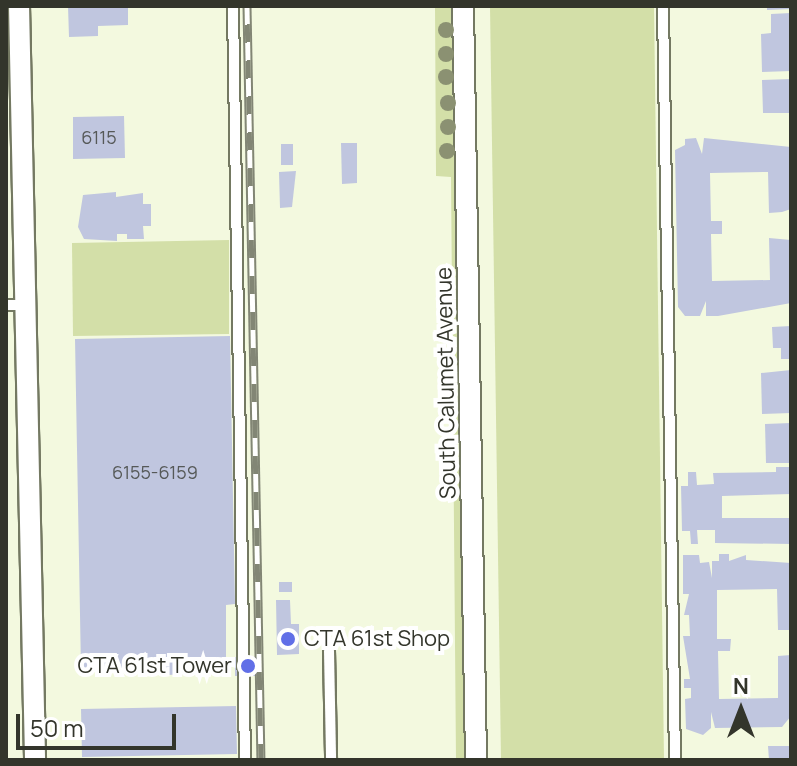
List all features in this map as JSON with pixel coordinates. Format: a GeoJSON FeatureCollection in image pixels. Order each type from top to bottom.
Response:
{"type":"FeatureCollection","features":[{"type":"Feature","properties":{"kind":"street"},"geometry":{"type":"LineString","coordinates":[[19,6],[16,305],[35,760]]}},
{"type":"Feature","properties":{"kind":"street","name":"South Calumet Avenue"},"geometry":{"type":"LineString","coordinates":[[463,6],[476,760]]}},
{"type":"Feature","properties":{"kind":"lane"},"geometry":{"type":"LineString","coordinates":[[233,6],[245,760]]}},
{"type":"Feature","properties":{"kind":"lane"},"geometry":{"type":"LineString","coordinates":[[663,6],[675,760]]}},
{"type":"Feature","properties":{"kind":"lane"},"geometry":{"type":"LineString","coordinates":[[329,651],[331,760]]}},
{"type":"Feature","properties":{"kind":"green space"},"geometry":{"type":"Polygon","coordinates":[[[435,6],[452,6],[465,760],[456,760],[451,177],[436,176],[435,6]]]}},
{"type":"Feature","properties":{"kind":"green space"},"geometry":{"type":"Polygon","coordinates":[[[490,6],[654,6],[664,760],[501,760],[490,6]]]}},
{"type":"Feature","properties":{"kind":"green space"},"geometry":{"type":"Polygon","coordinates":[[[229,240],[229,334],[73,336],[72,243],[229,240]]]}},
{"type":"Feature","properties":{"kind":"building"},"geometry":{"type":"Polygon","coordinates":[[[68,6],[128,6],[128,25],[98,26],[98,36],[69,37],[68,6]]]}},
{"type":"Feature","properties":{"kind":"building"},"geometry":{"type":"Polygon","coordinates":[[[767,6],[791,6],[791,9],[767,10],[767,6]]]}},
{"type":"Feature","properties":{"kind":"building"},"geometry":{"type":"Polygon","coordinates":[[[791,13],[791,71],[762,72],[761,34],[771,33],[771,14],[791,13]]]}},
{"type":"Feature","properties":{"kind":"building"},"geometry":{"type":"Polygon","coordinates":[[[791,79],[791,113],[763,113],[762,80],[791,79]]]}},
{"type":"Feature","properties":{"kind":"building"},"geometry":{"type":"Polygon","coordinates":[[[124,116],[125,158],[73,159],[73,117],[124,116]]]}},
{"type":"Feature","properties":{"kind":"building"},"geometry":{"type":"Polygon","coordinates":[[[696,138],[702,154],[704,138],[791,147],[791,209],[782,212],[769,213],[768,172],[710,173],[711,221],[722,221],[722,234],[711,234],[712,281],[770,280],[769,238],[791,240],[791,303],[718,316],[706,316],[706,301],[700,316],[685,316],[678,307],[675,150],[685,145],[685,139],[696,138]]]}},
{"type":"Feature","properties":{"kind":"building"},"geometry":{"type":"Polygon","coordinates":[[[341,143],[357,143],[357,183],[342,184],[341,143]]]}},
{"type":"Feature","properties":{"kind":"building"},"geometry":{"type":"Polygon","coordinates":[[[281,144],[293,144],[293,165],[281,165],[281,144]]]}},
{"type":"Feature","properties":{"kind":"building"},"geometry":{"type":"Polygon","coordinates":[[[296,171],[292,207],[280,208],[279,172],[296,171]]]}},
{"type":"Feature","properties":{"kind":"building"},"geometry":{"type":"Polygon","coordinates":[[[116,192],[116,197],[143,193],[143,204],[151,204],[151,226],[143,226],[144,239],[127,239],[127,234],[117,234],[117,241],[84,239],[78,227],[83,195],[116,192]]]}},
{"type":"Feature","properties":{"kind":"building"},"geometry":{"type":"Polygon","coordinates":[[[791,326],[791,359],[781,359],[781,348],[773,348],[772,327],[791,326]]]}},
{"type":"Feature","properties":{"kind":"building"},"geometry":{"type":"Polygon","coordinates":[[[230,336],[235,604],[226,605],[226,674],[159,675],[159,666],[81,670],[75,339],[230,336]]]}},
{"type":"Feature","properties":{"kind":"building"},"geometry":{"type":"Polygon","coordinates":[[[791,370],[791,413],[762,414],[761,373],[791,370]]]}},
{"type":"Feature","properties":{"kind":"building"},"geometry":{"type":"Polygon","coordinates":[[[791,423],[791,463],[766,463],[765,424],[791,423]]]}},
{"type":"Feature","properties":{"kind":"building"},"geometry":{"type":"Polygon","coordinates":[[[776,467],[791,467],[791,494],[722,496],[722,518],[791,518],[791,544],[715,543],[715,530],[697,530],[698,544],[691,544],[690,531],[682,531],[681,486],[688,486],[688,472],[696,472],[697,485],[714,484],[713,473],[776,472],[776,467]]]}},
{"type":"Feature","properties":{"kind":"building"},"geometry":{"type":"Polygon","coordinates":[[[719,554],[729,554],[729,561],[746,555],[746,560],[791,563],[790,630],[778,630],[777,589],[717,590],[717,639],[731,639],[730,651],[718,651],[719,699],[778,698],[778,656],[791,655],[791,716],[782,727],[715,728],[711,712],[711,728],[703,735],[686,729],[685,699],[691,698],[691,688],[684,688],[684,679],[690,679],[683,636],[690,636],[689,615],[684,615],[689,594],[683,594],[683,555],[699,555],[700,563],[709,562],[712,578],[712,561],[719,561],[719,554]]]}},
{"type":"Feature","properties":{"kind":"building"},"geometry":{"type":"Polygon","coordinates":[[[279,582],[292,582],[292,592],[279,592],[279,582]]]}},
{"type":"Feature","properties":{"kind":"building","name":"CTA 61st Shop"},"geometry":{"type":"Polygon","coordinates":[[[276,600],[290,600],[291,624],[299,624],[299,654],[277,655],[276,600]]]}},
{"type":"Feature","properties":{"kind":"building","name":"CTA 61st Tower"},"geometry":{"type":"Polygon","coordinates":[[[235,657],[260,657],[261,676],[235,676],[235,657]]]}},
{"type":"Feature","properties":{"kind":"building"},"geometry":{"type":"Polygon","coordinates":[[[236,706],[237,754],[82,757],[81,709],[236,706]]]}},
{"type":"Feature","properties":{"kind":"building"},"geometry":{"type":"Polygon","coordinates":[[[768,746],[791,746],[791,760],[769,760],[768,746]]]}},
{"type":"Feature","properties":{"kind":"railway"},"geometry":{"type":"LineString","coordinates":[[247,6],[261,760]]}},
{"type":"Feature","properties":{"kind":"place","name":"CTA 61st Shop"},"geometry":{"type":"Point","coordinates":[288,639]}},
{"type":"Feature","properties":{"kind":"place","name":"CTA 61st Tower"},"geometry":{"type":"Point","coordinates":[248,666]}}]}
